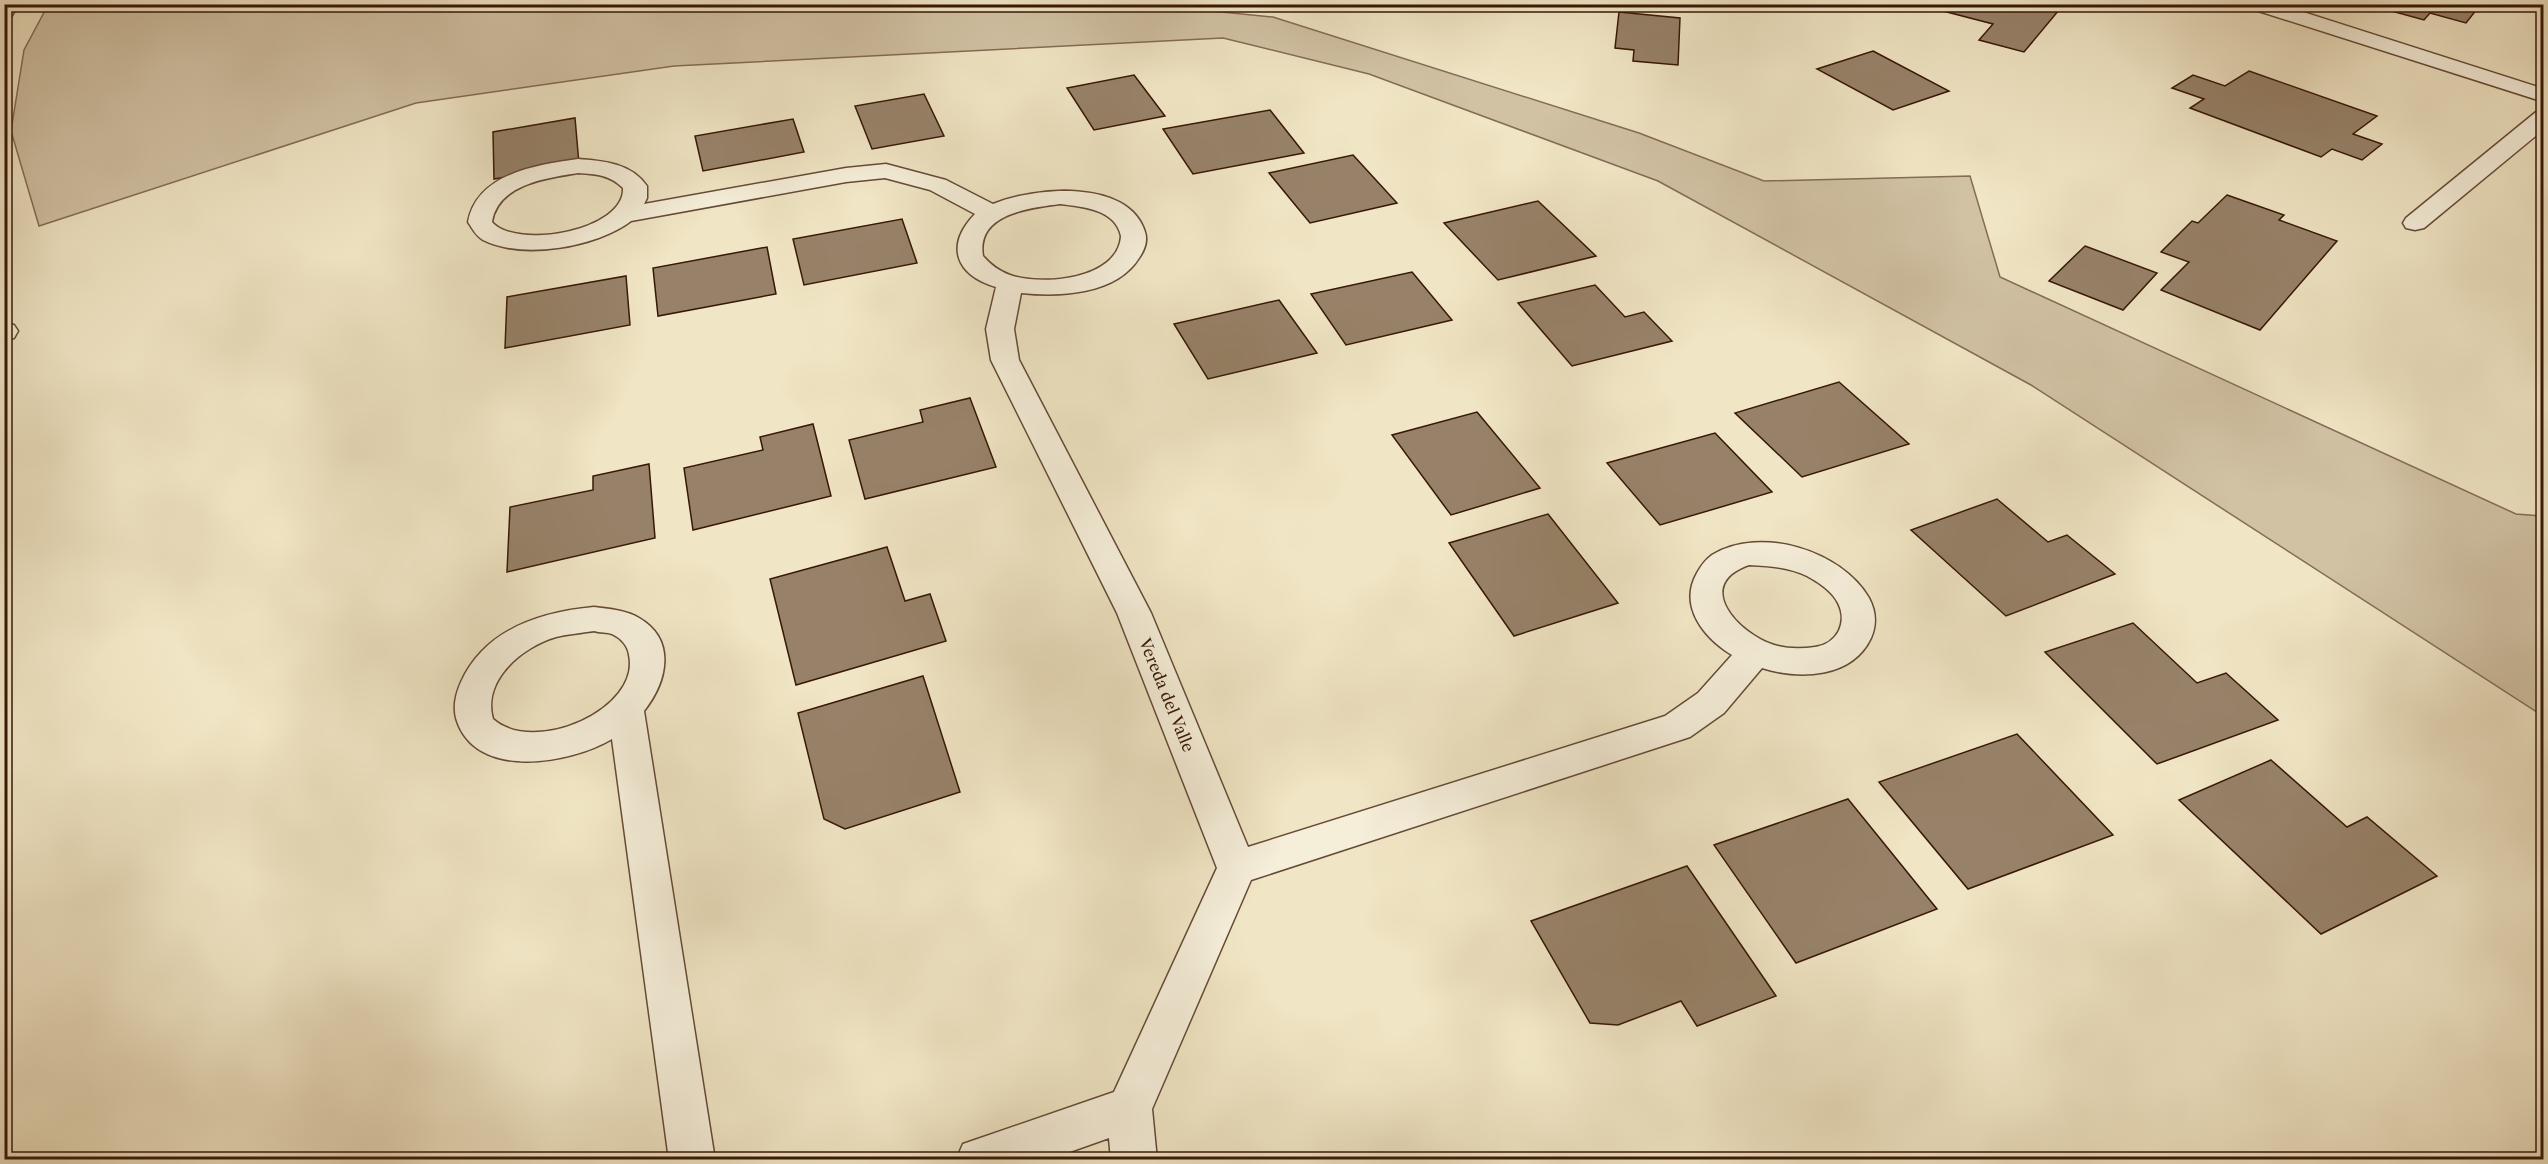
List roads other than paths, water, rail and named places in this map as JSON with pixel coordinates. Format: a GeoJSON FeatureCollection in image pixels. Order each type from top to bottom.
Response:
{"type":"FeatureCollection","features":[{"type":"Feature","properties":{"kind":"street"},"geometry":{"type":"LineString","coordinates":[[4,13],[9,4]]}},
{"type":"Feature","properties":{"kind":"street"},"geometry":{"type":"LineString","coordinates":[[2256,4],[2544,96]]}},
{"type":"Feature","properties":{"kind":"street"},"geometry":{"type":"LineString","coordinates":[[2415,223],[2544,117]]}},
{"type":"Feature","properties":{"kind":"street"},"geometry":{"type":"LineString","coordinates":[[622,215],[635,200],[635,186],[625,174],[604,168],[578,166],[548,170],[520,179],[505,188],[483,207],[480,222],[490,234],[511,242],[540,244],[572,239],[600,229],[622,215],[886,171],[938,185],[994,214]]}},
{"type":"Feature","properties":{"kind":"street"},"geometry":{"type":"LineString","coordinates":[[1060,197],[1090,200],[1114,209],[1131,223],[1134,240],[1126,258],[1106,274],[1076,284],[1042,288],[1010,284],[986,273],[970,258],[969,241],[980,224],[994,214],[1029,200],[1060,197]]}},
{"type":"Feature","properties":{"kind":"street","name":"Vereda del Valle"},"geometry":{"type":"LineString","coordinates":[[1010,284],[1000,329],[1005,360],[1134,613],[1237,868]]}},
{"type":"Feature","properties":{"kind":"street"},"geometry":{"type":"LineString","coordinates":[[626,709],[597,730],[561,745],[526,748],[496,742],[477,725],[471,703],[479,677],[500,653],[528,634],[561,622],[594,619],[622,624],[641,639],[650,659],[644,684],[626,709],[692,1160]]}},
{"type":"Feature","properties":{"kind":"street"},"geometry":{"type":"LineString","coordinates":[[1134,1160],[1129,1109],[1237,868],[1677,727],[1711,703],[1755,653]]}},
{"type":"Feature","properties":{"kind":"street"},"geometry":{"type":"LineString","coordinates":[[979,1160],[1129,1109]]}}]}
